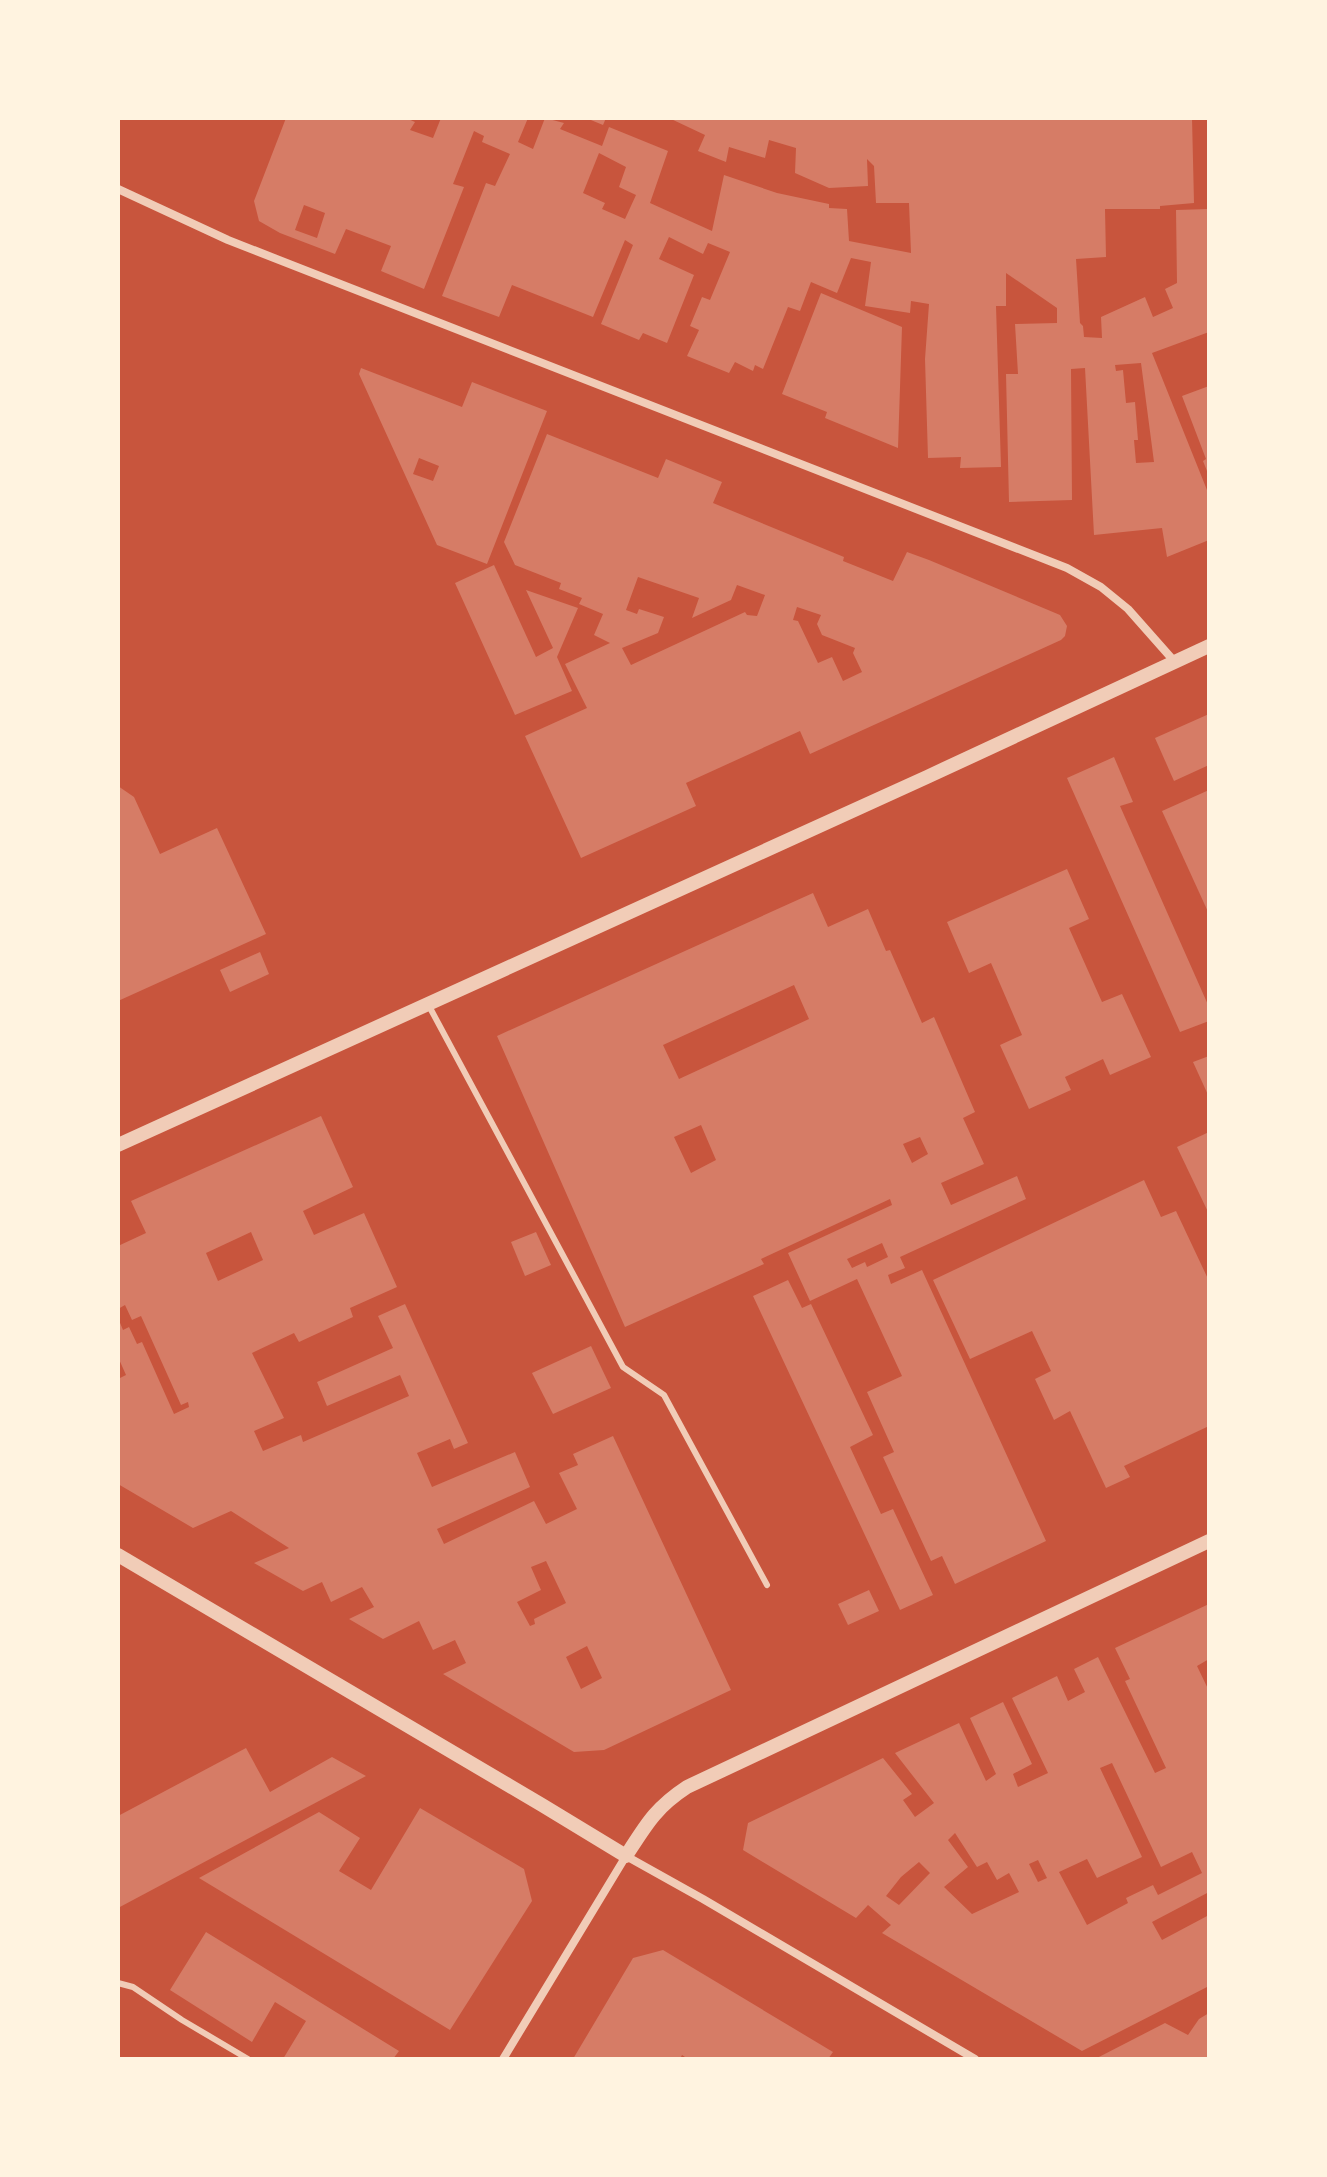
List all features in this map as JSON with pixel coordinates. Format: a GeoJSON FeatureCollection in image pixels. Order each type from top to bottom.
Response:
{"type":"FeatureCollection","features":[{"type":"Feature","properties":{"kind":"street"},"geometry":{"type":"LineString","coordinates":[[118,189],[228,240],[1067,568],[1101,587],[1128,609],[1174,661]]}},
{"type":"Feature","properties":{"kind":"street"},"geometry":{"type":"LineString","coordinates":[[118,1145],[1209,646]]}},
{"type":"Feature","properties":{"kind":"street"},"geometry":{"type":"LineString","coordinates":[[503,2059],[626,1856],[652,1815],[665,1801],[687,1787],[1209,1541]]}},
{"type":"Feature","properties":{"kind":"street"},"geometry":{"type":"LineString","coordinates":[[118,1555],[975,2059]]}},
{"type":"Feature","properties":{"kind":"lane"},"geometry":{"type":"LineString","coordinates":[[428,1004],[623,1367],[664,1395],[767,1585]]}},
{"type":"Feature","properties":{"kind":"lane"},"geometry":{"type":"LineString","coordinates":[[118,1983],[133,1987],[248,2059]]}},
{"type":"Feature","properties":{"kind":"building"},"geometry":{"type":"Polygon","coordinates":[[[286,118],[406,118],[415,122],[410,130],[433,138],[441,118],[528,118],[518,142],[533,149],[545,118],[564,123],[560,129],[602,146],[609,127],[668,151],[650,203],[712,231],[724,175],[777,193],[829,204],[829,208],[847,209],[849,241],[911,253],[909,203],[876,203],[874,166],[867,159],[868,186],[829,188],[795,173],[796,148],[769,140],[765,158],[729,147],[726,162],[698,151],[705,135],[669,118],[1192,118],[1194,203],[1160,206],[1160,209],[1105,209],[1106,257],[1076,259],[1080,323],[1084,337],[1102,338],[1101,317],[1145,297],[1153,317],[1173,308],[1165,289],[1177,283],[1176,210],[1209,209],[1209,332],[1152,353],[1209,495],[1209,540],[1167,557],[1162,528],[1094,535],[1085,368],[1071,369],[1072,500],[1009,502],[1006,374],[1018,374],[1015,324],[1057,323],[1057,308],[1006,273],[1006,306],[996,306],[1001,467],[960,468],[961,457],[928,458],[925,359],[929,304],[911,301],[910,313],[865,306],[871,262],[851,258],[837,293],[811,282],[800,311],[788,307],[763,369],[755,365],[753,371],[735,362],[729,373],[687,356],[699,330],[690,326],[702,297],[710,300],[730,252],[708,243],[703,254],[669,237],[659,259],[694,275],[667,343],[643,333],[639,340],[601,324],[633,245],[625,240],[593,317],[512,285],[499,317],[442,296],[486,183],[495,186],[510,154],[482,142],[484,136],[474,131],[453,184],[464,187],[424,289],[381,271],[391,246],[346,229],[335,254],[280,233],[259,221],[254,201],[286,118]],[[599,153],[583,193],[605,203],[602,209],[625,219],[636,195],[619,187],[626,167],[599,153]],[[304,205],[295,230],[317,238],[325,213],[304,205]],[[1141,363],[1115,365],[1116,371],[1123,370],[1126,403],[1135,402],[1136,463],[1154,462],[1141,363]]]}},
{"type":"Feature","properties":{"kind":"building"},"geometry":{"type":"Polygon","coordinates":[[[586,118],[606,118],[603,125],[586,118]]]}},
{"type":"Feature","properties":{"kind":"building"},"geometry":{"type":"Polygon","coordinates":[[[821,293],[902,327],[898,448],[825,418],[827,412],[782,394],[821,293]]]}},
{"type":"Feature","properties":{"kind":"building"},"geometry":{"type":"Polygon","coordinates":[[[361,368],[462,407],[472,382],[547,411],[487,564],[437,545],[359,374],[361,368]],[[419,458],[413,474],[433,481],[439,466],[419,458]]]}},
{"type":"Feature","properties":{"kind":"building"},"geometry":{"type":"Polygon","coordinates":[[[1209,386],[1209,476],[1203,461],[1206,459],[1182,396],[1209,386]]]}},
{"type":"Feature","properties":{"kind":"building"},"geometry":{"type":"Polygon","coordinates":[[[547,434],[658,478],[666,459],[722,482],[713,503],[844,557],[843,561],[893,581],[907,552],[1060,615],[1067,626],[1061,640],[810,754],[800,731],[686,783],[696,806],[581,858],[525,736],[587,708],[565,664],[610,643],[594,635],[603,614],[579,604],[582,598],[559,589],[561,583],[515,565],[504,542],[547,434]],[[638,577],[626,610],[637,614],[639,609],[664,617],[658,633],[622,648],[631,665],[745,612],[757,616],[765,595],[737,585],[731,600],[692,618],[699,598],[638,577]],[[797,607],[793,620],[798,621],[818,663],[832,657],[843,681],[862,672],[853,653],[855,648],[822,635],[817,624],[821,615],[797,607]]]}},
{"type":"Feature","properties":{"kind":"building"},"geometry":{"type":"Polygon","coordinates":[[[494,565],[536,657],[553,648],[526,590],[578,608],[557,657],[572,691],[515,715],[455,583],[494,565]]]}},
{"type":"Feature","properties":{"kind":"building"},"geometry":{"type":"Polygon","coordinates":[[[1209,714],[1209,765],[1174,781],[1155,738],[1209,714]]]}},
{"type":"Feature","properties":{"kind":"building"},"geometry":{"type":"Polygon","coordinates":[[[1114,757],[1133,802],[1120,806],[1209,1007],[1209,1021],[1180,1032],[1067,778],[1114,757]]]}},
{"type":"Feature","properties":{"kind":"building"},"geometry":{"type":"Polygon","coordinates":[[[118,786],[134,797],[160,854],[217,828],[266,934],[118,1001],[118,786]]]}},
{"type":"Feature","properties":{"kind":"building"},"geometry":{"type":"Polygon","coordinates":[[[1209,790],[1209,914],[1162,811],[1209,790]]]}},
{"type":"Feature","properties":{"kind":"building"},"geometry":{"type":"Polygon","coordinates":[[[1067,869],[1089,919],[1069,928],[1102,1002],[1122,994],[1151,1057],[1110,1075],[1103,1059],[1065,1077],[1071,1090],[1029,1109],[1000,1045],[1022,1035],[991,963],[969,973],[947,922],[1067,869]]]}},
{"type":"Feature","properties":{"kind":"building"},"geometry":{"type":"Polygon","coordinates":[[[813,893],[828,927],[868,909],[922,1023],[934,1017],[975,1112],[963,1118],[984,1164],[941,1183],[951,1205],[1017,1176],[1026,1199],[900,1257],[905,1268],[888,1275],[891,1284],[922,1270],[1046,1541],[955,1584],[942,1556],[931,1561],[883,1457],[894,1452],[867,1392],[902,1376],[857,1279],[810,1301],[788,1253],[892,1205],[890,1199],[761,1259],[764,1264],[625,1327],[497,1036],[813,893]],[[794,985],[663,1045],[679,1079],[809,1019],[794,985]],[[701,1125],[674,1137],[691,1173],[716,1160],[701,1125]],[[920,1137],[903,1144],[912,1163],[928,1154],[920,1137]],[[882,1243],[847,1259],[852,1268],[865,1262],[867,1267],[888,1257],[882,1243]]]}},
{"type":"Feature","properties":{"kind":"building"},"geometry":{"type":"Polygon","coordinates":[[[260,952],[269,974],[230,992],[220,970],[260,952]]]}},
{"type":"Feature","properties":{"kind":"building"},"geometry":{"type":"Polygon","coordinates":[[[1209,1056],[1209,1097],[1193,1062],[1209,1056]]]}},
{"type":"Feature","properties":{"kind":"building"},"geometry":{"type":"Polygon","coordinates":[[[321,1116],[353,1187],[303,1211],[314,1235],[364,1213],[397,1287],[350,1308],[353,1317],[299,1342],[294,1333],[252,1353],[284,1418],[254,1431],[263,1451],[301,1435],[303,1442],[409,1396],[400,1375],[327,1406],[317,1382],[393,1348],[378,1316],[405,1304],[468,1443],[454,1449],[450,1439],[417,1453],[432,1487],[515,1452],[530,1487],[437,1529],[444,1544],[534,1501],[546,1524],[577,1509],[559,1473],[578,1465],[573,1454],[613,1436],[731,1690],[604,1750],[574,1752],[443,1674],[466,1663],[455,1640],[433,1650],[419,1621],[383,1639],[349,1619],[374,1607],[362,1587],[331,1602],[322,1582],[303,1591],[254,1563],[289,1548],[231,1511],[193,1528],[118,1484],[118,1379],[126,1375],[118,1357],[118,1318],[123,1330],[129,1327],[137,1344],[142,1342],[174,1414],[189,1407],[188,1402],[181,1405],[141,1316],[132,1320],[125,1305],[118,1309],[118,1246],[146,1233],[131,1201],[321,1116]],[[251,1232],[206,1253],[218,1281],[263,1260],[251,1232]],[[546,1561],[531,1567],[541,1590],[517,1602],[530,1626],[535,1624],[534,1619],[566,1603],[546,1561]],[[587,1646],[566,1657],[581,1689],[602,1678],[587,1646]]]}},
{"type":"Feature","properties":{"kind":"building"},"geometry":{"type":"Polygon","coordinates":[[[1209,1132],[1209,1214],[1177,1147],[1209,1132]]]}},
{"type":"Feature","properties":{"kind":"building"},"geometry":{"type":"Polygon","coordinates":[[[1144,1180],[1161,1217],[1176,1211],[1209,1281],[1209,1426],[1124,1466],[1130,1477],[1106,1488],[1070,1411],[1054,1420],[1035,1379],[1051,1371],[1032,1331],[970,1359],[933,1280],[1144,1180]]]}},
{"type":"Feature","properties":{"kind":"building"},"geometry":{"type":"Polygon","coordinates":[[[536,1232],[551,1265],[525,1276],[511,1242],[536,1232]]]}},
{"type":"Feature","properties":{"kind":"building"},"geometry":{"type":"Polygon","coordinates":[[[788,1280],[802,1308],[811,1304],[873,1435],[850,1447],[881,1514],[893,1509],[933,1595],[900,1610],[753,1296],[788,1280]]]}},
{"type":"Feature","properties":{"kind":"building"},"geometry":{"type":"Polygon","coordinates":[[[591,1346],[611,1388],[553,1414],[532,1373],[591,1346]]]}},
{"type":"Feature","properties":{"kind":"building"},"geometry":{"type":"Polygon","coordinates":[[[869,1590],[879,1611],[848,1625],[838,1604],[869,1590]]]}},
{"type":"Feature","properties":{"kind":"building"},"geometry":{"type":"Polygon","coordinates":[[[1209,1604],[1209,1659],[1197,1666],[1209,1691],[1209,1892],[1152,1922],[1162,1940],[1209,1915],[1209,1986],[1082,2051],[882,1933],[891,1925],[868,1905],[856,1918],[743,1850],[748,1823],[883,1758],[912,1794],[903,1800],[915,1817],[934,1803],[895,1753],[959,1723],[986,1781],[996,1774],[970,1718],[1003,1702],[1032,1764],[1013,1774],[1018,1787],[1048,1773],[1012,1698],[1057,1676],[1068,1701],[1085,1692],[1074,1669],[1098,1657],[1155,1773],[1166,1768],[1125,1681],[1130,1679],[1115,1648],[1209,1604]],[[1112,1763],[1100,1768],[1142,1857],[1097,1878],[1087,1859],[1059,1872],[1087,1925],[1128,1903],[1126,1898],[1153,1885],[1158,1895],[1202,1873],[1192,1852],[1161,1867],[1112,1763]],[[955,1833],[948,1840],[968,1867],[944,1887],[972,1914],[1019,1892],[1009,1873],[997,1880],[987,1862],[977,1867],[955,1833]],[[1038,1860],[1029,1864],[1038,1882],[1047,1878],[1038,1860]],[[919,1862],[901,1877],[886,1896],[899,1905],[930,1873],[919,1862]]]}},
{"type":"Feature","properties":{"kind":"building"},"geometry":{"type":"Polygon","coordinates":[[[246,1748],[270,1792],[332,1757],[366,1776],[118,1908],[118,1816],[246,1748]]]}},
{"type":"Feature","properties":{"kind":"building"},"geometry":{"type":"Polygon","coordinates":[[[420,1808],[524,1869],[532,1901],[450,2030],[199,1878],[319,1812],[360,1838],[339,1871],[371,1890],[420,1808]]]}},
{"type":"Feature","properties":{"kind":"building"},"geometry":{"type":"Polygon","coordinates":[[[206,1932],[399,2051],[393,2059],[283,2059],[306,2021],[275,2002],[252,2042],[170,1990],[206,1932]]]}},
{"type":"Feature","properties":{"kind":"building"},"geometry":{"type":"Polygon","coordinates":[[[663,1950],[833,2052],[828,2059],[688,2059],[682,2055],[680,2059],[573,2059],[633,1958],[663,1950]]]}},
{"type":"Feature","properties":{"kind":"building"},"geometry":{"type":"Polygon","coordinates":[[[1209,2013],[1209,2059],[1095,2059],[1165,2023],[1188,2035],[1199,2019],[1209,2013]]]}}]}
